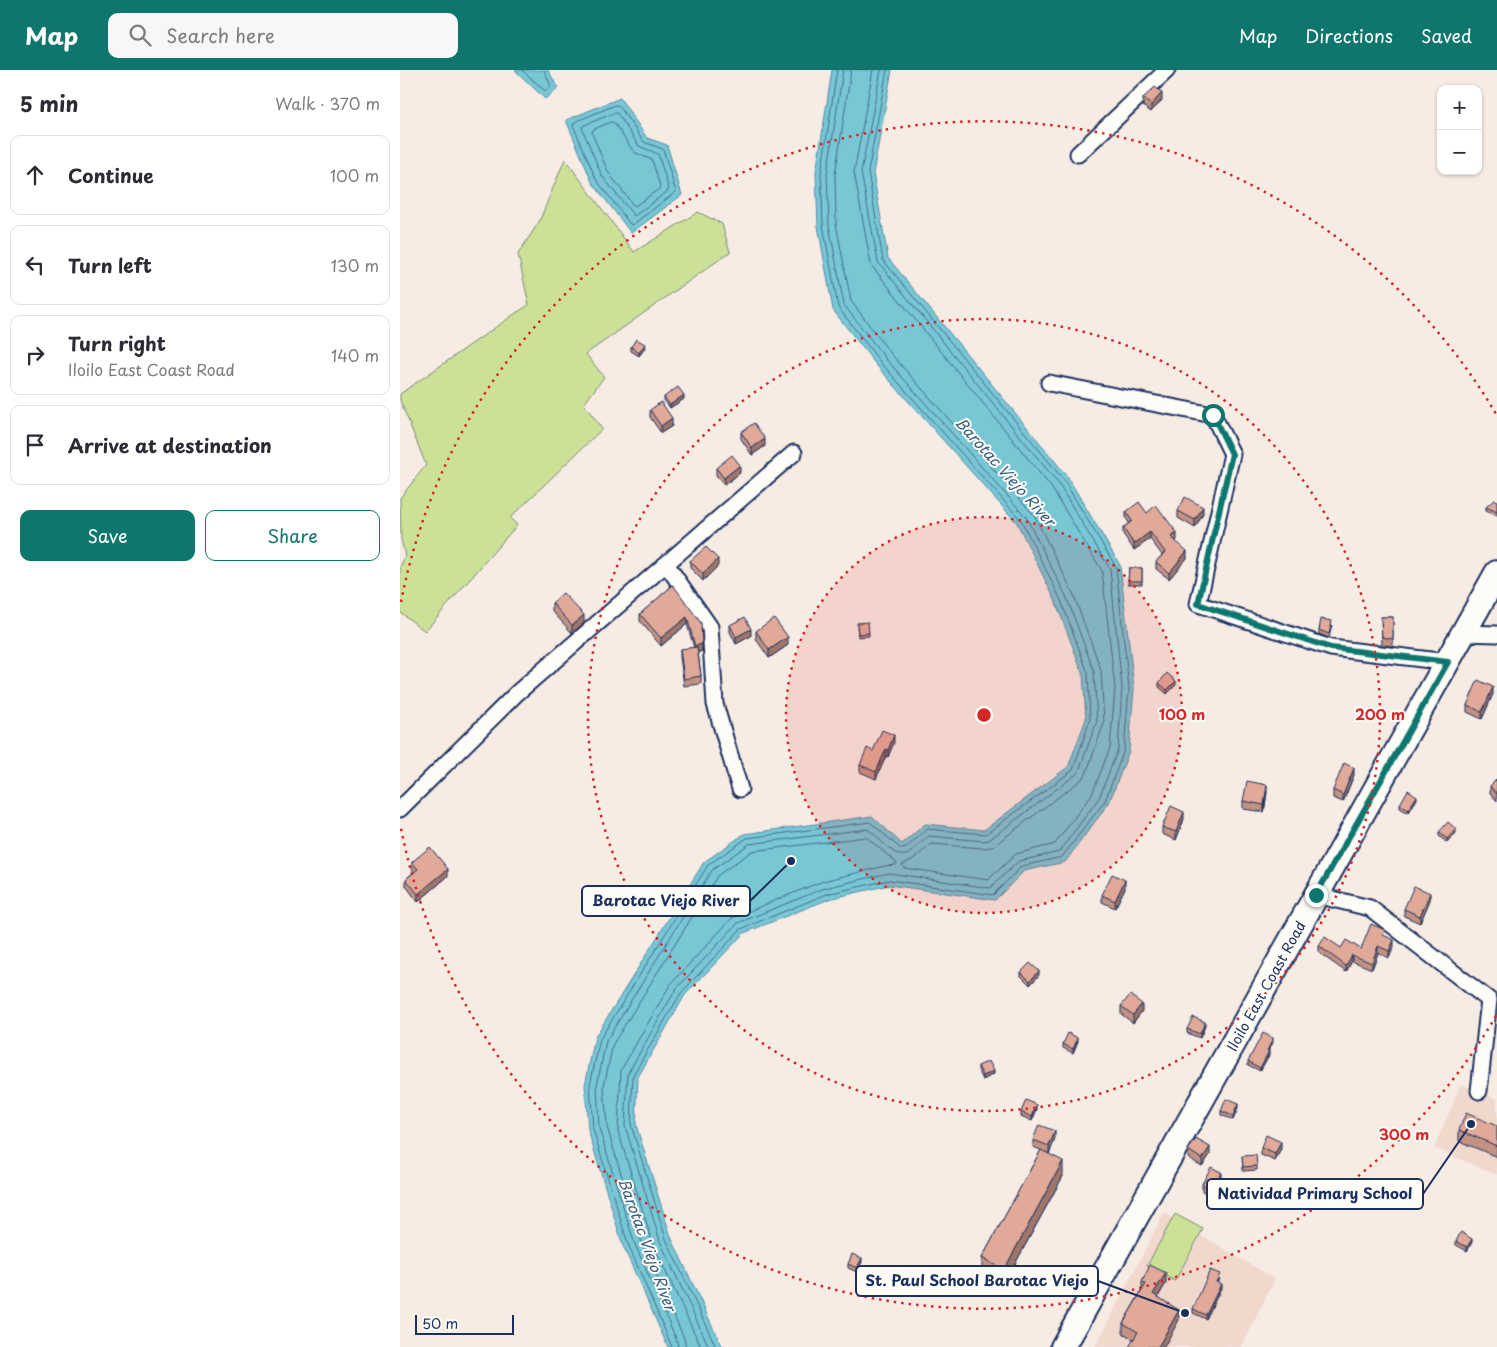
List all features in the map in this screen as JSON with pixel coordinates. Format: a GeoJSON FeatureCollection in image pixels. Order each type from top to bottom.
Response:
{"type":"FeatureCollection","features":[{"type":"Feature","properties":{"kind":"main road","name":"Iloilo East Coast Road"},"geometry":{"type":"LineString","coordinates":[[1063,1347],[1497,573]]}},
{"type":"Feature","properties":{"kind":"street"},"geometry":{"type":"LineString","coordinates":[[1078,154],[1167,70]]}},
{"type":"Feature","properties":{"kind":"street"},"geometry":{"type":"LineString","coordinates":[[1049,383],[1213,415],[1232,454],[1198,604],[1331,648],[1448,662]]}},
{"type":"Feature","properties":{"kind":"street"},"geometry":{"type":"LineString","coordinates":[[400,809],[517,693],[794,453]]}},
{"type":"Feature","properties":{"kind":"street"},"geometry":{"type":"LineString","coordinates":[[666,564],[710,627],[715,704],[740,789]]}},
{"type":"Feature","properties":{"kind":"street"},"geometry":{"type":"LineString","coordinates":[[1464,633],[1497,634]]}},
{"type":"Feature","properties":{"kind":"street"},"geometry":{"type":"LineString","coordinates":[[1316,895],[1370,908],[1489,1000],[1479,1091]]}},
{"type":"Feature","properties":{"kind":"shaded area"},"geometry":{"type":"Polygon","coordinates":[[[1461,1084],[1497,1099],[1497,1175],[1434,1148],[1461,1084]]]}},
{"type":"Feature","properties":{"kind":"shaded area"},"geometry":{"type":"Polygon","coordinates":[[[1164,1213],[1275,1279],[1242,1347],[1095,1347],[1164,1213]]]}},
{"type":"Feature","properties":{"kind":"green space"},"geometry":{"type":"Polygon","coordinates":[[[565,159],[634,252],[698,212],[722,224],[730,252],[586,354],[604,377],[584,404],[602,429],[510,518],[517,525],[425,631],[400,612],[400,567],[405,556],[401,539],[400,498],[426,465],[400,400],[400,394],[529,305],[518,254],[539,222],[565,159]]]}},
{"type":"Feature","properties":{"kind":"green space"},"geometry":{"type":"Polygon","coordinates":[[[1175,1214],[1203,1229],[1175,1281],[1147,1266],[1175,1214]]]}},
{"type":"Feature","properties":{"kind":"water"},"geometry":{"type":"Polygon","coordinates":[[[515,70],[548,70],[558,88],[545,99],[515,70]]]}},
{"type":"Feature","properties":{"kind":"water"},"geometry":{"type":"Polygon","coordinates":[[[832,70],[892,70],[873,173],[888,258],[1067,476],[1120,565],[1134,688],[1129,751],[1109,803],[1065,862],[1024,871],[995,900],[889,885],[829,899],[744,933],[685,995],[638,1077],[636,1125],[671,1237],[722,1347],[668,1347],[623,1246],[588,1130],[585,1085],[595,1037],[704,862],[744,834],[872,816],[902,844],[925,824],[984,830],[1068,767],[1086,719],[1083,674],[1055,600],[1017,523],[877,366],[833,310],[818,226],[816,173],[832,70]]]}},
{"type":"Feature","properties":{"kind":"water"},"geometry":{"type":"Polygon","coordinates":[[[620,98],[647,138],[667,145],[682,195],[631,233],[592,182],[566,120],[620,98]]]}},
{"type":"Feature","properties":{"kind":"building"},"geometry":{"type":"Polygon","coordinates":[[[1155,87],[1162,93],[1151,105],[1143,98],[1155,87]]]}},
{"type":"Feature","properties":{"kind":"building"},"geometry":{"type":"Polygon","coordinates":[[[636,339],[645,344],[639,353],[631,347],[636,339]]]}},
{"type":"Feature","properties":{"kind":"building"},"geometry":{"type":"Polygon","coordinates":[[[678,387],[684,395],[670,405],[664,397],[678,387]]]}},
{"type":"Feature","properties":{"kind":"building"},"geometry":{"type":"Polygon","coordinates":[[[661,402],[672,418],[661,426],[650,410],[661,402]]]}},
{"type":"Feature","properties":{"kind":"building"},"geometry":{"type":"Polygon","coordinates":[[[754,423],[765,439],[752,448],[741,432],[754,423]]]}},
{"type":"Feature","properties":{"kind":"building"},"geometry":{"type":"Polygon","coordinates":[[[732,455],[740,465],[724,478],[716,468],[732,455]]]}},
{"type":"Feature","properties":{"kind":"building"},"geometry":{"type":"Polygon","coordinates":[[[1185,497],[1203,507],[1195,520],[1178,511],[1185,497]]]}},
{"type":"Feature","properties":{"kind":"building"},"geometry":{"type":"Polygon","coordinates":[[[1494,500],[1497,501],[1497,512],[1486,507],[1494,500]]]}},
{"type":"Feature","properties":{"kind":"building"},"geometry":{"type":"Polygon","coordinates":[[[1139,502],[1147,513],[1156,505],[1177,533],[1171,537],[1187,551],[1169,573],[1156,562],[1165,552],[1150,532],[1134,544],[1123,528],[1132,521],[1126,512],[1139,502]]]}},
{"type":"Feature","properties":{"kind":"building"},"geometry":{"type":"Polygon","coordinates":[[[706,547],[718,559],[703,574],[690,561],[706,547]]]}},
{"type":"Feature","properties":{"kind":"building"},"geometry":{"type":"Polygon","coordinates":[[[1129,568],[1142,568],[1142,581],[1128,581],[1129,568]]]}},
{"type":"Feature","properties":{"kind":"building"},"geometry":{"type":"Polygon","coordinates":[[[673,585],[701,623],[702,644],[695,646],[687,617],[661,638],[640,614],[673,585]]]}},
{"type":"Feature","properties":{"kind":"building"},"geometry":{"type":"Polygon","coordinates":[[[563,593],[584,615],[572,625],[552,603],[563,593]]]}},
{"type":"Feature","properties":{"kind":"building"},"geometry":{"type":"Polygon","coordinates":[[[745,617],[751,629],[736,637],[730,625],[745,617]]]}},
{"type":"Feature","properties":{"kind":"building"},"geometry":{"type":"Polygon","coordinates":[[[1381,617],[1393,617],[1393,639],[1382,637],[1381,617]]]}},
{"type":"Feature","properties":{"kind":"building"},"geometry":{"type":"Polygon","coordinates":[[[774,618],[788,637],[769,650],[756,631],[774,618]]]}},
{"type":"Feature","properties":{"kind":"building"},"geometry":{"type":"Polygon","coordinates":[[[1321,619],[1332,621],[1329,634],[1319,630],[1321,619]]]}},
{"type":"Feature","properties":{"kind":"building"},"geometry":{"type":"Polygon","coordinates":[[[868,622],[869,633],[858,634],[857,623],[868,622]]]}},
{"type":"Feature","properties":{"kind":"building"},"geometry":{"type":"Polygon","coordinates":[[[697,647],[701,676],[684,679],[680,649],[697,647]]]}},
{"type":"Feature","properties":{"kind":"building"},"geometry":{"type":"Polygon","coordinates":[[[1167,673],[1176,681],[1167,690],[1159,683],[1167,673]]]}},
{"type":"Feature","properties":{"kind":"building"},"geometry":{"type":"Polygon","coordinates":[[[1478,680],[1493,687],[1482,712],[1467,705],[1478,680]]]}},
{"type":"Feature","properties":{"kind":"building"},"geometry":{"type":"Polygon","coordinates":[[[882,730],[894,735],[876,772],[860,765],[867,748],[873,751],[882,730]]]}},
{"type":"Feature","properties":{"kind":"building"},"geometry":{"type":"Polygon","coordinates":[[[1344,763],[1354,768],[1343,795],[1333,790],[1344,763]]]}},
{"type":"Feature","properties":{"kind":"building"},"geometry":{"type":"Polygon","coordinates":[[[1497,779],[1497,794],[1490,786],[1497,779]]]}},
{"type":"Feature","properties":{"kind":"building"},"geometry":{"type":"Polygon","coordinates":[[[1247,781],[1267,785],[1264,805],[1243,801],[1247,781]]]}},
{"type":"Feature","properties":{"kind":"building"},"geometry":{"type":"Polygon","coordinates":[[[1408,790],[1417,796],[1408,810],[1400,804],[1408,790]]]}},
{"type":"Feature","properties":{"kind":"building"},"geometry":{"type":"Polygon","coordinates":[[[1171,806],[1184,812],[1176,832],[1162,827],[1171,806]]]}},
{"type":"Feature","properties":{"kind":"building"},"geometry":{"type":"Polygon","coordinates":[[[1448,822],[1456,829],[1447,839],[1439,832],[1448,822]]]}},
{"type":"Feature","properties":{"kind":"building"},"geometry":{"type":"Polygon","coordinates":[[[430,847],[448,869],[418,894],[406,879],[418,869],[412,862],[430,847]]]}},
{"type":"Feature","properties":{"kind":"building"},"geometry":{"type":"Polygon","coordinates":[[[1112,874],[1125,880],[1115,901],[1102,895],[1112,874]]]}},
{"type":"Feature","properties":{"kind":"building"},"geometry":{"type":"Polygon","coordinates":[[[1414,886],[1430,893],[1420,916],[1404,909],[1414,886]]]}},
{"type":"Feature","properties":{"kind":"building"},"geometry":{"type":"Polygon","coordinates":[[[1371,924],[1385,930],[1383,935],[1394,940],[1389,951],[1378,946],[1372,963],[1352,955],[1346,966],[1319,946],[1325,937],[1341,948],[1346,940],[1361,949],[1371,924]]]}},
{"type":"Feature","properties":{"kind":"building"},"geometry":{"type":"Polygon","coordinates":[[[1030,963],[1039,971],[1030,981],[1021,972],[1030,963]]]}},
{"type":"Feature","properties":{"kind":"building"},"geometry":{"type":"Polygon","coordinates":[[[1130,995],[1142,1004],[1133,1015],[1121,1006],[1130,995]]]}},
{"type":"Feature","properties":{"kind":"building"},"geometry":{"type":"Polygon","coordinates":[[[1193,1017],[1205,1022],[1200,1034],[1187,1029],[1193,1017]]]}},
{"type":"Feature","properties":{"kind":"building"},"geometry":{"type":"Polygon","coordinates":[[[1068,1033],[1078,1038],[1073,1049],[1063,1044],[1068,1033]]]}},
{"type":"Feature","properties":{"kind":"building"},"geometry":{"type":"Polygon","coordinates":[[[1263,1033],[1273,1038],[1260,1068],[1248,1061],[1263,1033]]]}},
{"type":"Feature","properties":{"kind":"building"},"geometry":{"type":"Polygon","coordinates":[[[989,1061],[994,1071],[983,1076],[978,1066],[989,1061]]]}},
{"type":"Feature","properties":{"kind":"building"},"geometry":{"type":"Polygon","coordinates":[[[1226,1099],[1238,1104],[1233,1116],[1221,1111],[1226,1099]]]}},
{"type":"Feature","properties":{"kind":"building"},"geometry":{"type":"Polygon","coordinates":[[[1026,1100],[1037,1105],[1032,1117],[1021,1112],[1026,1100]]]}},
{"type":"Feature","properties":{"kind":"building"},"geometry":{"type":"Polygon","coordinates":[[[1466,1113],[1497,1126],[1497,1146],[1459,1130],[1466,1113]]]}},
{"type":"Feature","properties":{"kind":"building"},"geometry":{"type":"Polygon","coordinates":[[[1039,1125],[1055,1131],[1049,1146],[1033,1140],[1039,1125]]]}},
{"type":"Feature","properties":{"kind":"building"},"geometry":{"type":"Polygon","coordinates":[[[1266,1135],[1281,1142],[1275,1154],[1261,1148],[1266,1135]]]}},
{"type":"Feature","properties":{"kind":"building"},"geometry":{"type":"Polygon","coordinates":[[[1196,1139],[1210,1147],[1202,1159],[1188,1150],[1196,1139]]]}},
{"type":"Feature","properties":{"kind":"building"},"geometry":{"type":"Polygon","coordinates":[[[1041,1150],[1063,1161],[1004,1270],[982,1258],[1041,1150]]]}},
{"type":"Feature","properties":{"kind":"building"},"geometry":{"type":"Polygon","coordinates":[[[1256,1155],[1257,1166],[1243,1167],[1242,1156],[1256,1155]]]}},
{"type":"Feature","properties":{"kind":"building"},"geometry":{"type":"Polygon","coordinates":[[[1211,1167],[1221,1172],[1212,1189],[1202,1184],[1211,1167]]]}},
{"type":"Feature","properties":{"kind":"building"},"geometry":{"type":"Polygon","coordinates":[[[1461,1232],[1472,1239],[1467,1247],[1456,1241],[1461,1232]]]}},
{"type":"Feature","properties":{"kind":"building"},"geometry":{"type":"Polygon","coordinates":[[[852,1254],[862,1258],[857,1268],[848,1264],[852,1254]]]}},
{"type":"Feature","properties":{"kind":"building"},"geometry":{"type":"Polygon","coordinates":[[[1150,1265],[1166,1273],[1153,1294],[1179,1310],[1158,1347],[1129,1347],[1138,1332],[1123,1323],[1146,1284],[1142,1282],[1150,1265]]]}},
{"type":"Feature","properties":{"kind":"building"},"geometry":{"type":"Polygon","coordinates":[[[1210,1270],[1220,1274],[1216,1282],[1221,1284],[1206,1315],[1193,1309],[1210,1270]]]}},
{"type":"Feature","properties":{"kind":"place","name":"Barotac Viejo River"},"geometry":{"type":"Point","coordinates":[791,861]}},
{"type":"Feature","properties":{"kind":"place","name":"Natividad Primary School"},"geometry":{"type":"Point","coordinates":[1471,1124]}},
{"type":"Feature","properties":{"kind":"place","name":"St. Paul School Barotac Viejo"},"geometry":{"type":"Point","coordinates":[1185,1313]}},
{"type":"Feature","properties":{"kind":"route"},"geometry":{"type":"LineString","coordinates":[[1213,415],[1232,454],[1198,604],[1331,648],[1448,662],[1316,895]]}}]}
